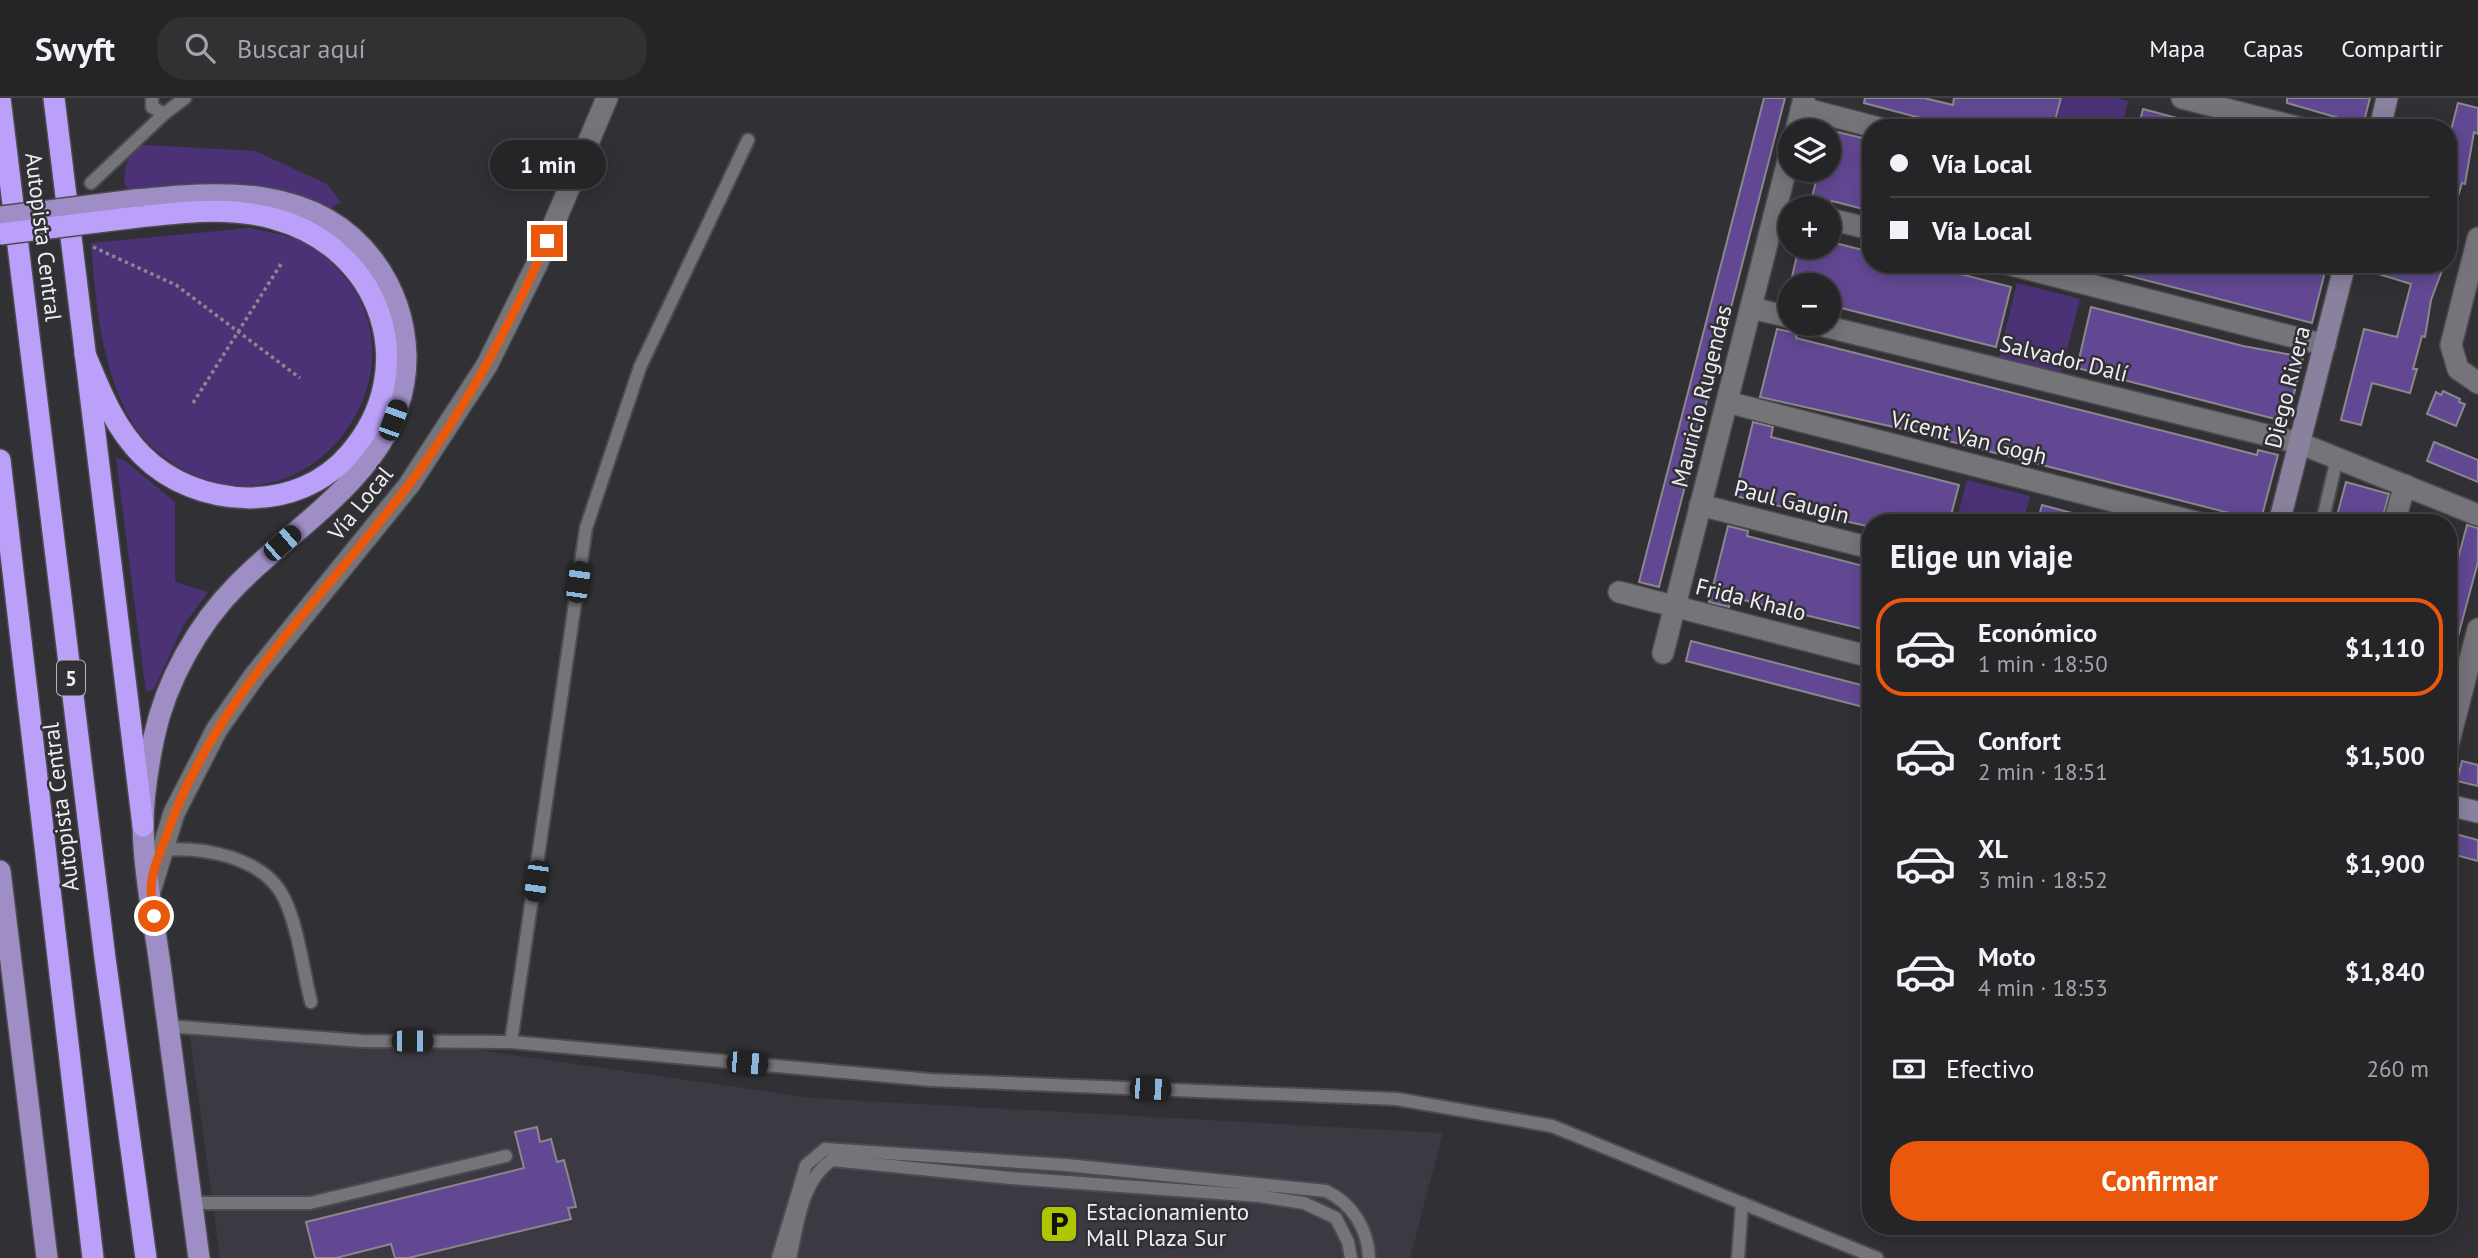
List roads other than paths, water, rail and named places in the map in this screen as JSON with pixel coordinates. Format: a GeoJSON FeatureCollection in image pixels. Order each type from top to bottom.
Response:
{"type":"FeatureCollection","features":[{"type":"Feature","properties":{"kind":"highway","name":"Autopista Central"},"geometry":{"type":"LineString","coordinates":[[0,98],[105,958],[146,1258]]}},
{"type":"Feature","properties":{"kind":"highway"},"geometry":{"type":"LineString","coordinates":[[54,98],[143,826]]}},
{"type":"Feature","properties":{"kind":"highway"},"geometry":{"type":"LineString","coordinates":[[0,234],[137,208],[254,214],[297,226],[332,246],[359,272],[369,288],[382,322],[386,359],[376,410],[349,455],[312,483],[271,496],[222,496],[187,486],[141,454],[120,429],[85,354]]}},
{"type":"Feature","properties":{"kind":"highway","name":"Autopista Central"},"geometry":{"type":"LineString","coordinates":[[0,460],[93,1258]]}},
{"type":"Feature","properties":{"kind":"main road"},"geometry":{"type":"LineString","coordinates":[[0,217],[137,208],[198,194],[255,195],[296,204],[332,222],[372,259],[391,292],[403,328],[406,366],[393,420],[363,469],[238,584],[200,631],[185,656],[155,734],[143,826],[199,1258]]}},
{"type":"Feature","properties":{"kind":"main road"},"geometry":{"type":"LineString","coordinates":[[0,872],[12,971],[8,1001],[47,1258]]}},
{"type":"Feature","properties":{"kind":"main road"},"geometry":{"type":"LineString","coordinates":[[0,941],[12,971]]}},
{"type":"Feature","properties":{"kind":"street","name":"Vía Local"},"geometry":{"type":"LineString","coordinates":[[150,888],[161,850],[190,777],[232,706],[409,485],[481,375],[537,264],[607,98]]}},
{"type":"Feature","properties":{"kind":"street"},"geometry":{"type":"LineString","coordinates":[[2182,98],[2265,119]]}},
{"type":"Feature","properties":{"kind":"street"},"geometry":{"type":"LineString","coordinates":[[2382,119],[2387,98]]}},
{"type":"Feature","properties":{"kind":"street"},"geometry":{"type":"LineString","coordinates":[[1803,103],[1862,122]]}},
{"type":"Feature","properties":{"kind":"street"},"geometry":{"type":"LineString","coordinates":[[1841,222],[1862,227]]}},
{"type":"Feature","properties":{"kind":"street","name":"Mauricio Rugendas"},"geometry":{"type":"LineString","coordinates":[[1663,653],[1751,307],[1778,225]]}},
{"type":"Feature","properties":{"kind":"street"},"geometry":{"type":"LineString","coordinates":[[2474,381],[2454,363],[2451,345],[2478,238]]}},
{"type":"Feature","properties":{"kind":"street"},"geometry":{"type":"LineString","coordinates":[[2043,273],[2325,345]]}},
{"type":"Feature","properties":{"kind":"street","name":"Diego Rivera"},"geometry":{"type":"LineString","coordinates":[[2281,514],[2343,273]]}},
{"type":"Feature","properties":{"kind":"street"},"geometry":{"type":"LineString","coordinates":[[1751,307],[1778,314]]}},
{"type":"Feature","properties":{"kind":"street","name":"Salvador Dalí"},"geometry":{"type":"LineString","coordinates":[[1841,330],[2299,443],[2478,515]]}},
{"type":"Feature","properties":{"kind":"street","name":"Vicent Van Gogh"},"geometry":{"type":"LineString","coordinates":[[1727,402],[2164,514]]}},
{"type":"Feature","properties":{"kind":"street"},"geometry":{"type":"LineString","coordinates":[[2396,514],[2405,485]]}},
{"type":"Feature","properties":{"kind":"street","name":"Paul Gaugin"},"geometry":{"type":"LineString","coordinates":[[1700,505],[1862,546]]}},
{"type":"Feature","properties":{"kind":"street","name":"Frida Khalo"},"geometry":{"type":"LineString","coordinates":[[1619,592],[1862,655]]}},
{"type":"Feature","properties":{"kind":"street"},"geometry":{"type":"LineString","coordinates":[[2457,711],[2478,629]]}},
{"type":"Feature","properties":{"kind":"street"},"geometry":{"type":"LineString","coordinates":[[2457,807],[2478,812]]}},
{"type":"Feature","properties":{"kind":"lane"},"geometry":{"type":"LineString","coordinates":[[152,98],[152,107],[164,114]]}},
{"type":"Feature","properties":{"kind":"lane"},"geometry":{"type":"LineString","coordinates":[[91,183],[164,114],[185,98]]}},
{"type":"Feature","properties":{"kind":"lane"},"geometry":{"type":"LineString","coordinates":[[511,1042],[586,528],[640,367],[748,140]]}},
{"type":"Feature","properties":{"kind":"lane"},"geometry":{"type":"LineString","coordinates":[[2324,514],[2337,458]]}},
{"type":"Feature","properties":{"kind":"lane"},"geometry":{"type":"LineString","coordinates":[[161,850],[177,849],[224,855],[247,863],[275,884],[285,900],[311,1002]]}},
{"type":"Feature","properties":{"kind":"lane"},"geometry":{"type":"LineString","coordinates":[[169,1026],[362,1041],[511,1042],[931,1080],[1397,1099],[1552,1126],[1877,1258]]}},
{"type":"Feature","properties":{"kind":"lane"},"geometry":{"type":"LineString","coordinates":[[778,1258],[806,1165],[825,1149],[1066,1165],[1326,1191],[1341,1198],[1359,1222],[1369,1258]]}},
{"type":"Feature","properties":{"kind":"lane"},"geometry":{"type":"LineString","coordinates":[[191,1203],[310,1203],[506,1156]]}},
{"type":"Feature","properties":{"kind":"lane"},"geometry":{"type":"LineString","coordinates":[[790,1258],[807,1189],[818,1170],[832,1160],[1011,1178],[1259,1196],[1304,1203],[1336,1218],[1348,1242],[1351,1258]]}},
{"type":"Feature","properties":{"kind":"lane"},"geometry":{"type":"LineString","coordinates":[[1738,1258],[1742,1203]]}},
{"type":"Feature","properties":{"kind":"place","name":"Estacionamiento Mall Plaza Sur"},"geometry":{"type":"Point","coordinates":[1059,1224]}}]}
